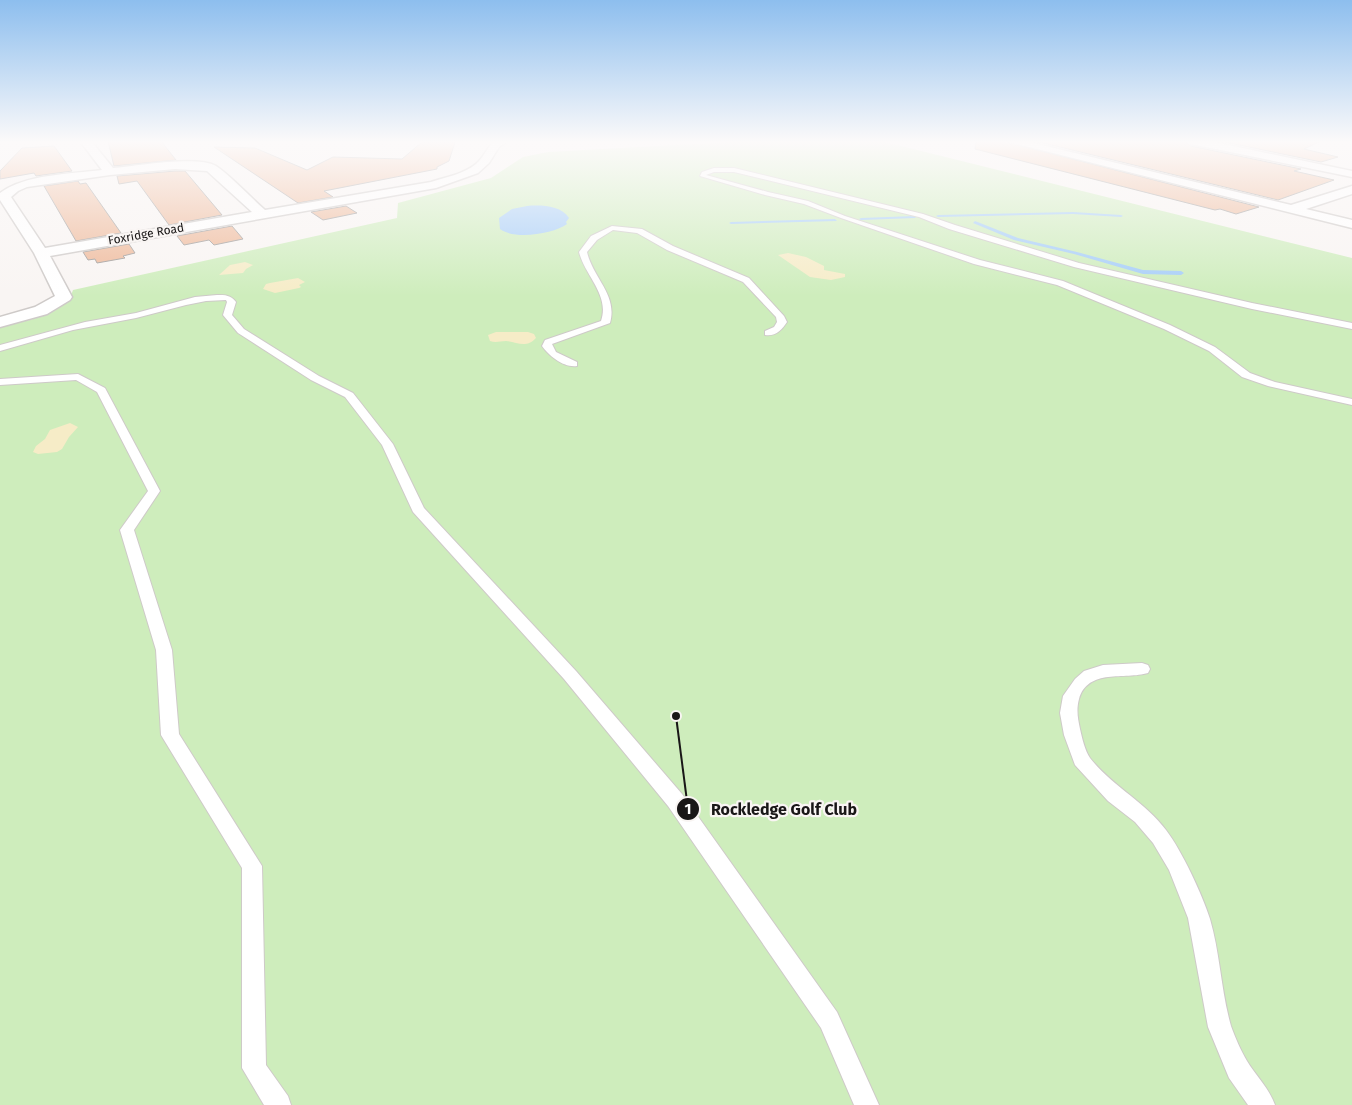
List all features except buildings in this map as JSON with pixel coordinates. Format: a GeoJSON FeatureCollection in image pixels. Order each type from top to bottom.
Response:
{"type":"FeatureCollection","features":[{"type":"Feature","properties":{"kind":"street"},"geometry":{"type":"LineString","coordinates":[[0,322],[37,314],[52,307],[64,297],[41,252],[4,196],[8,193]]}},
{"type":"Feature","properties":{"kind":"street"},"geometry":{"type":"LineString","coordinates":[[238,193],[261,214]]}},
{"type":"Feature","properties":{"kind":"street","name":"Foxridge Road"},"geometry":{"type":"LineString","coordinates":[[41,252],[387,193]]}},
{"type":"Feature","properties":{"kind":"street"},"geometry":{"type":"LineString","coordinates":[[1223,193],[1352,224]]}},
{"type":"Feature","properties":{"kind":"street"},"geometry":{"type":"LineString","coordinates":[[1265,216],[1344,193]]}},
{"type":"Feature","properties":{"kind":"lane"},"geometry":{"type":"LineString","coordinates":[[762,193],[806,202],[843,217],[977,262],[1060,283],[1167,326],[1212,349],[1246,375],[1272,384],[1352,402]]}},
{"type":"Feature","properties":{"kind":"lane"},"geometry":{"type":"LineString","coordinates":[[824,193],[921,215],[952,227],[1077,265],[1252,306],[1352,326]]}},
{"type":"Feature","properties":{"kind":"lane"},"geometry":{"type":"LineString","coordinates":[[573,364],[565,362],[553,354],[547,346],[548,342],[605,323],[609,312],[608,305],[603,292],[584,259],[583,252],[594,238],[612,228],[639,230],[670,248],[746,280],[780,316],[782,322],[778,329],[768,333]]}},
{"type":"Feature","properties":{"kind":"lane"},"geometry":{"type":"LineString","coordinates":[[0,348],[37,336],[99,321],[142,314],[177,303],[214,296],[228,298],[232,302],[227,315],[241,331],[315,378],[349,395],[387,444],[418,509],[570,675],[675,800],[829,1020],[867,1105]]}},
{"type":"Feature","properties":{"kind":"lane"},"geometry":{"type":"LineString","coordinates":[[0,382],[78,377],[101,390],[154,490],[127,530],[164,650],[170,735],[252,866],[254,1068],[279,1105]]}},
{"type":"Feature","properties":{"kind":"lane"},"geometry":{"type":"LineString","coordinates":[[1142,670],[1103,671],[1090,675],[1080,682],[1071,696],[1068,713],[1073,734],[1080,751],[1081,760],[1115,795],[1142,816],[1160,837],[1177,866],[1199,918],[1220,1027],[1238,1069],[1263,1105]]}},
{"type":"Feature","properties":{"kind":"green space"},"geometry":{"type":"Polygon","coordinates":[[[437,193],[1089,193],[1352,258],[1352,1105],[0,1105],[0,326],[31,320],[53,312],[69,299],[73,290],[397,218],[398,203],[437,193]]]}},
{"type":"Feature","properties":{"kind":"sand"},"geometry":{"type":"Polygon","coordinates":[[[788,253],[806,257],[824,266],[824,270],[845,274],[845,277],[831,280],[810,277],[778,255],[788,253]]]}},
{"type":"Feature","properties":{"kind":"sand"},"geometry":{"type":"Polygon","coordinates":[[[245,262],[253,265],[243,273],[219,275],[230,265],[245,262]]]}},
{"type":"Feature","properties":{"kind":"sand"},"geometry":{"type":"Polygon","coordinates":[[[298,278],[305,282],[299,285],[301,287],[299,288],[275,293],[263,289],[266,284],[298,278]]]}},
{"type":"Feature","properties":{"kind":"sand"},"geometry":{"type":"Polygon","coordinates":[[[496,332],[528,332],[534,334],[536,338],[525,344],[490,341],[488,335],[496,332]]]}},
{"type":"Feature","properties":{"kind":"sand"},"geometry":{"type":"Polygon","coordinates":[[[70,423],[78,427],[62,449],[57,452],[38,454],[33,452],[36,446],[45,439],[50,430],[70,423]]]}},
{"type":"Feature","properties":{"kind":"water"},"geometry":{"type":"Polygon","coordinates":[[[527,206],[544,206],[561,210],[569,218],[566,222],[567,224],[553,231],[524,235],[500,229],[499,218],[512,209],[527,206]]]}},
{"type":"Feature","properties":{"kind":"waterway"},"geometry":{"type":"LineString","coordinates":[[938,216],[1073,213],[1121,216]]}},
{"type":"Feature","properties":{"kind":"waterway"},"geometry":{"type":"LineString","coordinates":[[861,219],[914,217]]}},
{"type":"Feature","properties":{"kind":"waterway"},"geometry":{"type":"LineString","coordinates":[[731,223],[835,220]]}},
{"type":"Feature","properties":{"kind":"waterway"},"geometry":{"type":"LineString","coordinates":[[975,222],[1016,239],[1143,272],[1181,273]]}},
{"type":"Feature","properties":{"kind":"place","name":"Rockledge Golf Club"},"geometry":{"type":"Point","coordinates":[676,716]}}]}
